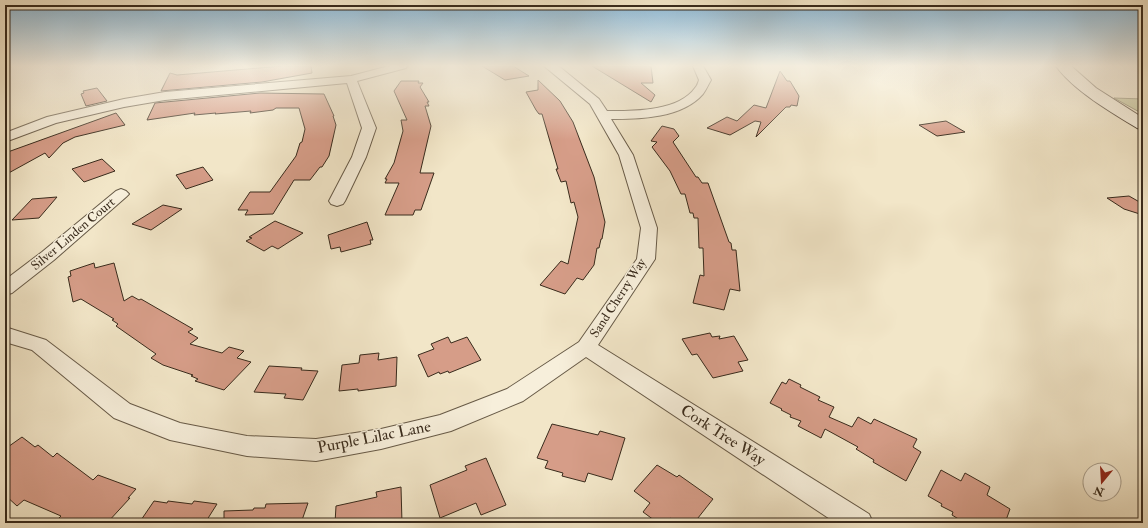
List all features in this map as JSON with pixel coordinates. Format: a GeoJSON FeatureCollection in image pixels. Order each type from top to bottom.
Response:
{"type":"FeatureCollection","features":[{"type":"Feature","properties":{"kind":"main road"},"geometry":{"type":"LineString","coordinates":[[1091,91],[1143,125]]}},
{"type":"Feature","properties":{"kind":"street"},"geometry":{"type":"LineString","coordinates":[[5,138],[52,120],[124,103],[158,97],[218,91]]}},
{"type":"Feature","properties":{"kind":"street"},"geometry":{"type":"LineString","coordinates":[[337,201],[359,157],[368,128],[355,91]]}},
{"type":"Feature","properties":{"kind":"street","name":"Sand Cherry Way"},"geometry":{"type":"LineString","coordinates":[[582,91],[595,102],[626,155],[649,228],[646,259],[586,347]]}},
{"type":"Feature","properties":{"kind":"street"},"geometry":{"type":"LineString","coordinates":[[603,115],[641,114],[670,109],[686,102],[699,91]]}},
{"type":"Feature","properties":{"kind":"street","name":"Silver Linden Court"},"geometry":{"type":"LineString","coordinates":[[5,289],[48,256],[121,194]]}},
{"type":"Feature","properties":{"kind":"street","name":"Purple Lilac Lane"},"geometry":{"type":"LineString","coordinates":[[5,334],[39,345],[76,376],[122,411],[178,433],[247,446],[316,450],[381,440],[443,424],[515,395],[586,347]]}},
{"type":"Feature","properties":{"kind":"street","name":"Cork Tree Way"},"geometry":{"type":"LineString","coordinates":[[586,347],[859,523]]}},
{"type":"Feature","properties":{"kind":"green space"},"geometry":{"type":"Polygon","coordinates":[[[1114,98],[1143,99],[1143,114],[1114,98]]]}},
{"type":"Feature","properties":{"kind":"building"},"geometry":{"type":"Polygon","coordinates":[[[83,91],[99,91],[107,101],[86,106],[81,94],[84,93],[83,91]]]}},
{"type":"Feature","properties":{"kind":"building"},"geometry":{"type":"Polygon","coordinates":[[[394,91],[422,91],[429,102],[427,102],[429,106],[425,106],[431,126],[420,173],[434,173],[421,210],[415,210],[413,215],[385,215],[399,183],[385,183],[387,179],[385,179],[394,163],[403,131],[401,120],[407,120],[394,91]]]}},
{"type":"Feature","properties":{"kind":"building"},"geometry":{"type":"Polygon","coordinates":[[[549,91],[560,101],[573,122],[594,177],[605,222],[602,239],[599,248],[597,248],[594,265],[583,280],[577,278],[565,294],[540,285],[561,261],[568,264],[578,217],[574,202],[571,203],[566,181],[561,182],[556,169],[558,169],[542,114],[539,114],[536,110],[526,92],[549,91]]]}},
{"type":"Feature","properties":{"kind":"building"},"geometry":{"type":"Polygon","coordinates":[[[632,91],[650,91],[655,95],[651,102],[632,91]]]}},
{"type":"Feature","properties":{"kind":"building"},"geometry":{"type":"Polygon","coordinates":[[[773,91],[796,91],[799,96],[797,106],[791,105],[790,107],[786,107],[756,137],[761,122],[755,121],[730,135],[707,128],[727,117],[737,121],[754,105],[766,108],[773,91]]]}},
{"type":"Feature","properties":{"kind":"building"},"geometry":{"type":"Polygon","coordinates":[[[260,93],[324,94],[334,116],[336,125],[329,156],[322,167],[320,167],[310,180],[294,180],[273,214],[245,215],[248,210],[238,210],[250,192],[270,192],[296,156],[300,143],[302,142],[305,129],[299,108],[276,108],[273,110],[250,113],[251,111],[194,115],[195,113],[147,120],[155,103],[260,93]]]}},
{"type":"Feature","properties":{"kind":"building"},"geometry":{"type":"Polygon","coordinates":[[[116,113],[125,125],[75,137],[63,143],[49,158],[45,153],[5,175],[5,153],[116,113]]]}},
{"type":"Feature","properties":{"kind":"building"},"geometry":{"type":"Polygon","coordinates":[[[946,121],[965,132],[937,136],[919,125],[946,121]]]}},
{"type":"Feature","properties":{"kind":"building"},"geometry":{"type":"Polygon","coordinates":[[[662,126],[674,129],[679,136],[673,142],[696,177],[698,177],[702,183],[708,183],[729,242],[731,243],[732,250],[736,250],[740,291],[730,289],[724,310],[693,303],[700,275],[704,276],[703,248],[699,248],[698,218],[694,218],[693,213],[690,213],[685,194],[681,194],[670,171],[652,147],[657,142],[651,141],[662,126]]]}},
{"type":"Feature","properties":{"kind":"building"},"geometry":{"type":"Polygon","coordinates":[[[102,159],[115,171],[84,182],[72,169],[102,159]]]}},
{"type":"Feature","properties":{"kind":"building"},"geometry":{"type":"Polygon","coordinates":[[[203,167],[213,180],[186,189],[176,175],[203,167]]]}},
{"type":"Feature","properties":{"kind":"building"},"geometry":{"type":"Polygon","coordinates":[[[1129,196],[1143,204],[1143,215],[1124,209],[1107,198],[1129,196]]]}},
{"type":"Feature","properties":{"kind":"building"},"geometry":{"type":"Polygon","coordinates":[[[57,197],[39,218],[12,220],[32,199],[57,197]]]}},
{"type":"Feature","properties":{"kind":"building"},"geometry":{"type":"Polygon","coordinates":[[[163,205],[182,209],[151,230],[132,224],[163,205]]]}},
{"type":"Feature","properties":{"kind":"building"},"geometry":{"type":"Polygon","coordinates":[[[275,221],[303,233],[278,249],[272,246],[264,251],[246,241],[252,238],[249,237],[275,221]]]}},
{"type":"Feature","properties":{"kind":"building"},"geometry":{"type":"Polygon","coordinates":[[[367,222],[373,240],[370,240],[371,244],[341,252],[340,247],[331,249],[328,235],[367,222]]]}},
{"type":"Feature","properties":{"kind":"building"},"geometry":{"type":"Polygon","coordinates":[[[94,263],[95,268],[114,263],[124,301],[132,296],[139,300],[141,299],[193,329],[188,332],[198,338],[190,344],[222,353],[229,347],[244,351],[237,358],[251,362],[224,390],[195,381],[198,379],[191,376],[193,375],[163,365],[151,358],[156,354],[116,326],[118,324],[112,320],[114,319],[81,299],[73,302],[68,277],[71,276],[70,271],[94,263]]]}},
{"type":"Feature","properties":{"kind":"building"},"geometry":{"type":"Polygon","coordinates":[[[710,333],[712,337],[720,336],[719,339],[734,336],[748,360],[738,362],[743,371],[713,378],[697,354],[692,355],[682,339],[710,333]]]}},
{"type":"Feature","properties":{"kind":"building"},"geometry":{"type":"Polygon","coordinates":[[[448,337],[451,343],[467,337],[481,360],[449,373],[448,371],[440,374],[439,372],[428,377],[418,355],[434,349],[431,344],[448,337]]]}},
{"type":"Feature","properties":{"kind":"building"},"geometry":{"type":"Polygon","coordinates":[[[379,353],[378,360],[397,357],[396,386],[358,391],[358,389],[339,391],[342,365],[359,363],[360,355],[379,353]]]}},
{"type":"Feature","properties":{"kind":"building"},"geometry":{"type":"Polygon","coordinates":[[[269,366],[302,368],[301,370],[318,371],[303,400],[284,398],[286,394],[254,392],[269,366]]]}},
{"type":"Feature","properties":{"kind":"building"},"geometry":{"type":"Polygon","coordinates":[[[789,379],[801,385],[800,387],[820,397],[818,400],[834,407],[829,417],[852,427],[858,417],[871,424],[874,419],[917,439],[913,447],[921,452],[906,481],[873,462],[874,460],[856,449],[858,447],[825,429],[821,438],[798,426],[801,421],[790,417],[791,415],[770,403],[782,382],[786,384],[789,379]]]}},
{"type":"Feature","properties":{"kind":"building"},"geometry":{"type":"Polygon","coordinates":[[[552,424],[598,435],[600,431],[625,438],[612,480],[588,473],[585,482],[562,476],[563,473],[545,468],[548,461],[537,458],[552,424]]]}},
{"type":"Feature","properties":{"kind":"building"},"geometry":{"type":"Polygon","coordinates":[[[22,437],[35,447],[38,445],[53,457],[57,453],[93,480],[98,475],[136,489],[128,498],[130,498],[107,523],[54,523],[61,516],[24,500],[17,506],[5,495],[5,449],[22,437]]]}},
{"type":"Feature","properties":{"kind":"building"},"geometry":{"type":"Polygon","coordinates":[[[486,458],[506,505],[481,515],[476,503],[440,518],[430,485],[467,470],[465,466],[486,458]]]}},
{"type":"Feature","properties":{"kind":"building"},"geometry":{"type":"Polygon","coordinates":[[[657,465],[677,477],[679,475],[713,499],[694,523],[677,523],[670,518],[665,523],[658,523],[643,512],[650,503],[634,491],[657,465]]]}},
{"type":"Feature","properties":{"kind":"building"},"geometry":{"type":"Polygon","coordinates":[[[941,470],[961,481],[965,473],[990,487],[987,495],[1010,509],[1005,523],[965,523],[952,515],[953,512],[941,506],[942,504],[928,496],[941,470]]]}},
{"type":"Feature","properties":{"kind":"building"},"geometry":{"type":"Polygon","coordinates":[[[401,487],[402,523],[335,523],[336,506],[377,497],[376,492],[401,487]]]}},
{"type":"Feature","properties":{"kind":"building"},"geometry":{"type":"Polygon","coordinates":[[[154,501],[192,504],[194,501],[217,504],[205,523],[139,523],[154,501]]]}},
{"type":"Feature","properties":{"kind":"building"},"geometry":{"type":"Polygon","coordinates":[[[308,503],[301,523],[224,523],[224,511],[265,508],[266,504],[308,503]]]}}]}
